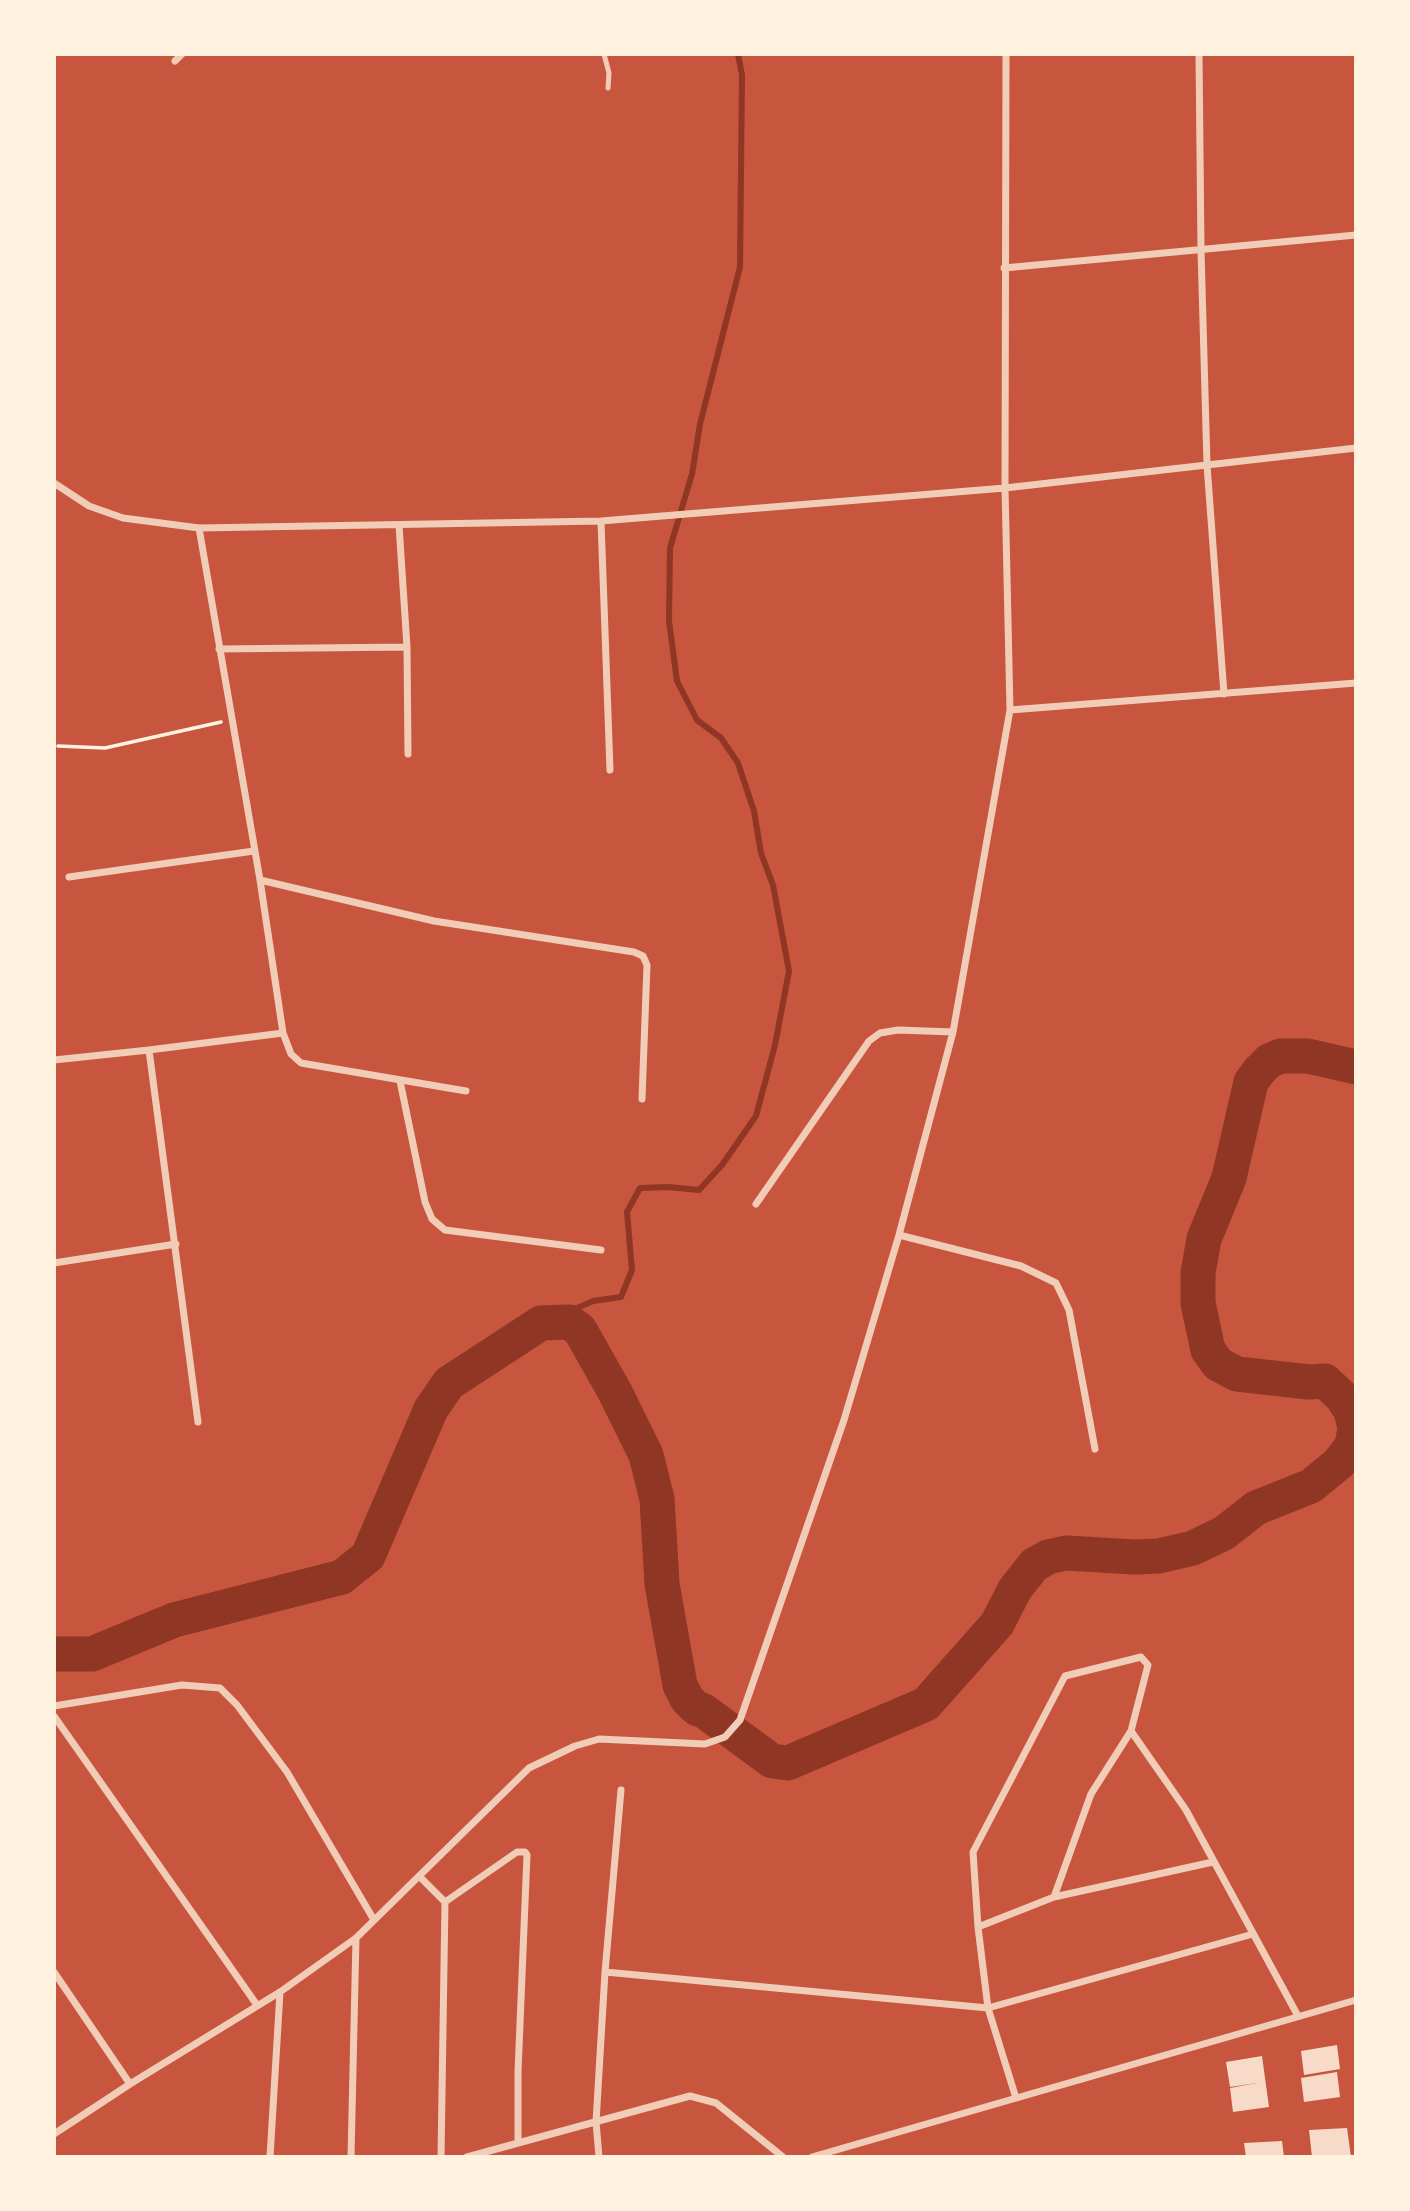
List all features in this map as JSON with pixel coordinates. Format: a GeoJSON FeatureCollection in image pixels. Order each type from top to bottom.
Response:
{"type":"FeatureCollection","features":[{"type":"Feature","properties":{"kind":"street"},"geometry":{"type":"LineString","coordinates":[[175,61],[182,54]]}},
{"type":"Feature","properties":{"kind":"street"},"geometry":{"type":"LineString","coordinates":[[54,2134],[280,1992],[356,1938],[529,1768],[575,1746],[599,1739],[705,1744],[725,1737],[740,1720],[844,1420],[899,1236],[953,1032],[1010,710],[1004,488],[1006,54]]}},
{"type":"Feature","properties":{"kind":"street"},"geometry":{"type":"LineString","coordinates":[[1199,54],[1207,465],[1224,694]]}},
{"type":"Feature","properties":{"kind":"street"},"geometry":{"type":"LineString","coordinates":[[1004,268],[1356,235]]}},
{"type":"Feature","properties":{"kind":"street"},"geometry":{"type":"LineString","coordinates":[[54,483],[89,506],[123,518],[199,528],[601,521],[1004,488],[1356,449]]}},
{"type":"Feature","properties":{"kind":"street"},"geometry":{"type":"LineString","coordinates":[[601,521],[610,770]]}},
{"type":"Feature","properties":{"kind":"street"},"geometry":{"type":"LineString","coordinates":[[399,525],[407,646],[408,754]]}},
{"type":"Feature","properties":{"kind":"street"},"geometry":{"type":"LineString","coordinates":[[199,528],[260,880],[283,1033],[291,1054],[301,1063],[400,1082],[466,1091]]}},
{"type":"Feature","properties":{"kind":"street"},"geometry":{"type":"LineString","coordinates":[[219,649],[407,646]]}},
{"type":"Feature","properties":{"kind":"street"},"geometry":{"type":"LineString","coordinates":[[1010,710],[1356,683]]}},
{"type":"Feature","properties":{"kind":"street"},"geometry":{"type":"LineString","coordinates":[[69,877],[254,850]]}},
{"type":"Feature","properties":{"kind":"street"},"geometry":{"type":"LineString","coordinates":[[260,880],[434,921],[634,952],[643,956],[647,965],[642,1099]]}},
{"type":"Feature","properties":{"kind":"street"},"geometry":{"type":"LineString","coordinates":[[755,1204],[869,1041],[880,1033],[898,1030],[953,1032]]}},
{"type":"Feature","properties":{"kind":"street"},"geometry":{"type":"LineString","coordinates":[[54,1060],[283,1033]]}},
{"type":"Feature","properties":{"kind":"street"},"geometry":{"type":"LineString","coordinates":[[149,1050],[198,1422]]}},
{"type":"Feature","properties":{"kind":"street"},"geometry":{"type":"LineString","coordinates":[[400,1082],[425,1202],[432,1219],[445,1230],[601,1250]]}},
{"type":"Feature","properties":{"kind":"street"},"geometry":{"type":"LineString","coordinates":[[899,1236],[1021,1266],[1056,1283],[1069,1310],[1095,1449]]}},
{"type":"Feature","properties":{"kind":"street"},"geometry":{"type":"LineString","coordinates":[[54,1263],[176,1244]]}},
{"type":"Feature","properties":{"kind":"street"},"geometry":{"type":"LineString","coordinates":[[1016,2098],[988,2008],[972,1852],[1065,1676],[1141,1657],[1148,1665],[1131,1731],[1091,1794],[1054,1897]]}},
{"type":"Feature","properties":{"kind":"street"},"geometry":{"type":"LineString","coordinates":[[54,1706],[182,1685],[220,1688],[237,1705],[287,1772],[374,1920]]}},
{"type":"Feature","properties":{"kind":"street"},"geometry":{"type":"LineString","coordinates":[[54,1716],[257,2005]]}},
{"type":"Feature","properties":{"kind":"street"},"geometry":{"type":"LineString","coordinates":[[1131,1731],[1186,1810],[1298,2016]]}},
{"type":"Feature","properties":{"kind":"street"},"geometry":{"type":"LineString","coordinates":[[599,2157],[596,2122],[605,1972],[621,1790]]}},
{"type":"Feature","properties":{"kind":"street"},"geometry":{"type":"LineString","coordinates":[[445,1902],[517,1852],[525,1852],[527,1855],[518,2072],[518,2143]]}},
{"type":"Feature","properties":{"kind":"street"},"geometry":{"type":"LineString","coordinates":[[978,1927],[1054,1897],[1213,1862]]}},
{"type":"Feature","properties":{"kind":"street"},"geometry":{"type":"LineString","coordinates":[[419,1877],[445,1902],[441,2157]]}},
{"type":"Feature","properties":{"kind":"street"},"geometry":{"type":"LineString","coordinates":[[605,1972],[988,2008],[1253,1934]]}},
{"type":"Feature","properties":{"kind":"street"},"geometry":{"type":"LineString","coordinates":[[351,2157],[356,1938]]}},
{"type":"Feature","properties":{"kind":"street"},"geometry":{"type":"LineString","coordinates":[[54,1972],[130,2084]]}},
{"type":"Feature","properties":{"kind":"street"},"geometry":{"type":"LineString","coordinates":[[270,2157],[280,1992]]}},
{"type":"Feature","properties":{"kind":"street"},"geometry":{"type":"LineString","coordinates":[[812,2157],[1356,2000]]}},
{"type":"Feature","properties":{"kind":"street"},"geometry":{"type":"LineString","coordinates":[[467,2157],[690,2096],[716,2103],[782,2157]]}},
{"type":"Feature","properties":{"kind":"lane"},"geometry":{"type":"LineString","coordinates":[[604,54],[609,74],[608,88]]}},
{"type":"Feature","properties":{"kind":"path"},"geometry":{"type":"LineString","coordinates":[[58,746],[104,748],[232,720]]}},
{"type":"Feature","properties":{"kind":"building"},"geometry":{"type":"Polygon","coordinates":[[[1337,2045],[1340,2069],[1304,2075],[1301,2051],[1337,2045]]]}},
{"type":"Feature","properties":{"kind":"building"},"geometry":{"type":"Polygon","coordinates":[[[1262,2056],[1269,2107],[1233,2112],[1230,2088],[1257,2083],[1230,2087],[1226,2062],[1262,2056]]]}},
{"type":"Feature","properties":{"kind":"building"},"geometry":{"type":"Polygon","coordinates":[[[1337,2072],[1340,2097],[1304,2102],[1301,2078],[1337,2072]]]}},
{"type":"Feature","properties":{"kind":"building"},"geometry":{"type":"Polygon","coordinates":[[[1347,2128],[1351,2157],[1312,2157],[1309,2130],[1347,2128]]]}},
{"type":"Feature","properties":{"kind":"building"},"geometry":{"type":"Polygon","coordinates":[[[1282,2141],[1284,2157],[1246,2157],[1244,2143],[1282,2141]]]}},
{"type":"Feature","properties":{"kind":"waterway"},"geometry":{"type":"LineString","coordinates":[[569,1322],[575,1309],[593,1301],[621,1297],[632,1270],[627,1212],[640,1188],[699,1190],[722,1165],[756,1116],[775,1045],[789,971],[773,885],[761,853],[754,811],[738,763],[721,738],[697,720],[677,681],[669,621],[670,548],[692,474],[700,424],[740,267],[742,75],[738,54]]}},
{"type":"Feature","properties":{"kind":"waterway"},"geometry":{"type":"LineString","coordinates":[[54,1654],[92,1654],[174,1620],[342,1577],[368,1556],[431,1409],[449,1383],[541,1323],[569,1322],[580,1330],[646,1455],[657,1499],[662,1584],[680,1685],[687,1699],[772,1761],[788,1763],[926,1704],[997,1624],[1015,1589],[1034,1565],[1048,1557],[1066,1553],[1135,1557],[1159,1556],[1193,1548],[1224,1533],[1256,1508],[1311,1486],[1339,1463],[1352,1446],[1355,1428],[1351,1411],[1342,1397],[1325,1381],[1309,1382],[1237,1374],[1218,1364],[1208,1350],[1198,1303],[1198,1273],[1204,1239],[1229,1178],[1251,1082],[1259,1071],[1269,1061],[1281,1056],[1308,1056],[1356,1067]]}}]}
